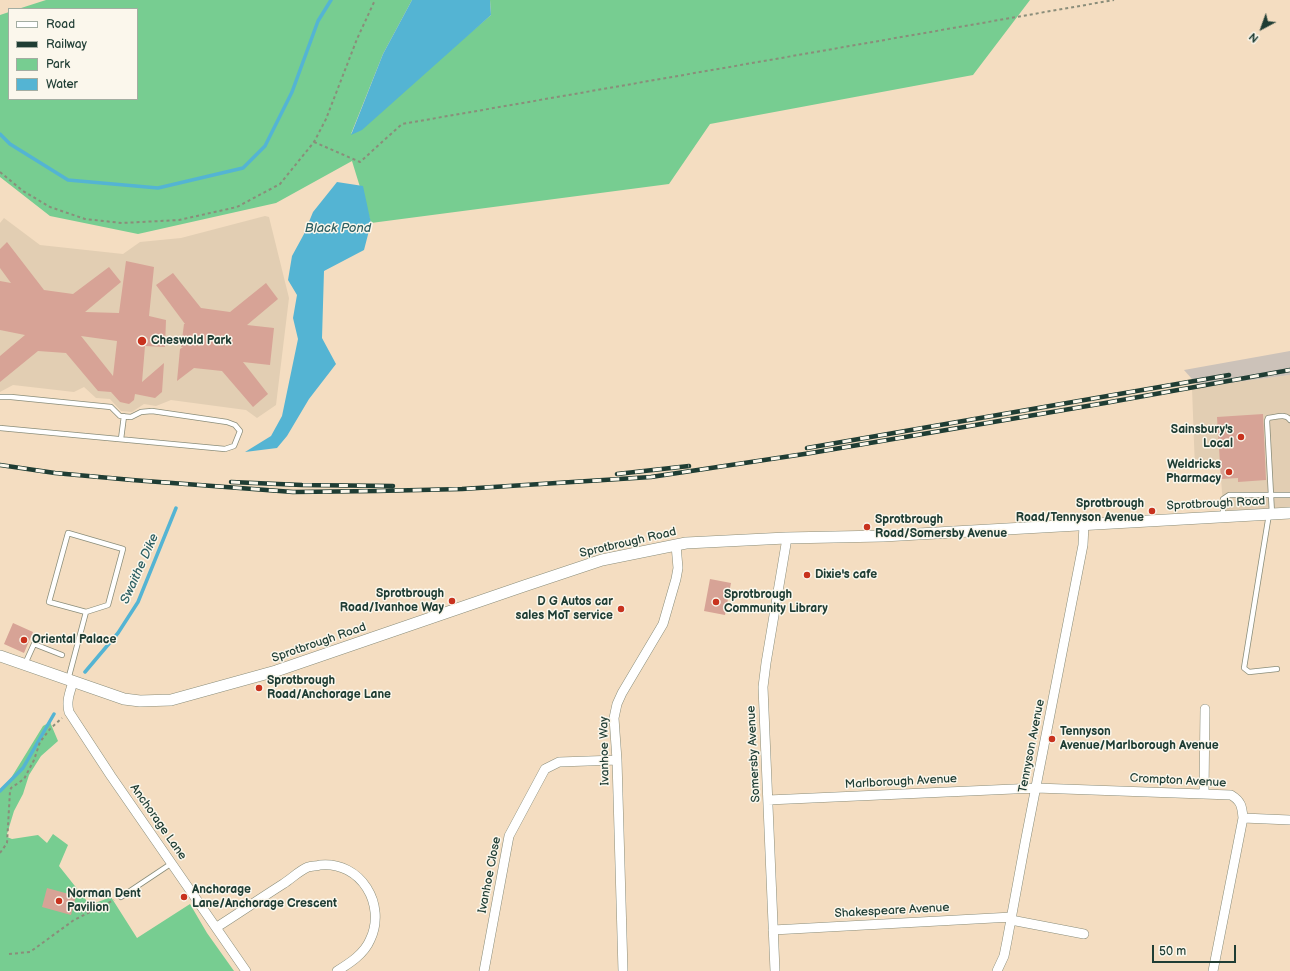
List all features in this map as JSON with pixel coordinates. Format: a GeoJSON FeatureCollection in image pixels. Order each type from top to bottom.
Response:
{"type":"FeatureCollection","features":[{"type":"Feature","properties":{"kind":"street","name":"Sprotbrough Road"},"geometry":{"type":"LineString","coordinates":[[0,656],[124,699],[140,701],[171,700],[276,671],[602,560],[686,543],[786,538],[883,536],[1290,513]]}},
{"type":"Feature","properties":{"kind":"street","name":"Tennyson Avenue"},"geometry":{"type":"LineString","coordinates":[[997,971],[1004,956],[1083,545],[1084,525]]}},
{"type":"Feature","properties":{"kind":"street","name":"Somersby Avenue"},"geometry":{"type":"LineString","coordinates":[[775,971],[763,687],[786,538]]}},
{"type":"Feature","properties":{"kind":"street","name":"Ivanhoe Way"},"geometry":{"type":"LineString","coordinates":[[623,971],[617,760],[614,718],[617,704],[622,693],[663,624],[678,568],[676,545]]}},
{"type":"Feature","properties":{"kind":"street"},"geometry":{"type":"LineString","coordinates":[[69,712],[67,706],[71,681]]}},
{"type":"Feature","properties":{"kind":"street"},"geometry":{"type":"LineString","coordinates":[[1204,793],[1205,709]]}},
{"type":"Feature","properties":{"kind":"street","name":"Anchorage Lane"},"geometry":{"type":"LineString","coordinates":[[69,712],[111,776],[217,927],[246,971]]}},
{"type":"Feature","properties":{"kind":"street","name":"Ivanhoe Close"},"geometry":{"type":"LineString","coordinates":[[484,971],[509,836],[545,769],[559,762],[617,760]]}},
{"type":"Feature","properties":{"kind":"street","name":"Crompton Avenue"},"geometry":{"type":"LineString","coordinates":[[1036,788],[1204,793],[1231,795],[1238,799],[1242,805],[1244,818],[1213,971]]}},
{"type":"Feature","properties":{"kind":"street","name":"Marlborough Avenue"},"geometry":{"type":"LineString","coordinates":[[768,800],[1036,788]]}},
{"type":"Feature","properties":{"kind":"street"},"geometry":{"type":"LineString","coordinates":[[1244,818],[1290,820]]}},
{"type":"Feature","properties":{"kind":"street"},"geometry":{"type":"LineString","coordinates":[[217,927],[308,868],[331,865],[343,869],[355,875],[364,883],[371,894],[376,917],[372,935],[364,951],[337,971]]}},
{"type":"Feature","properties":{"kind":"street","name":"Shakespeare Avenue"},"geometry":{"type":"LineString","coordinates":[[773,930],[1011,918],[1084,934]]}},
{"type":"Feature","properties":{"kind":"lane"},"geometry":{"type":"LineString","coordinates":[[0,397],[111,407],[120,416],[131,417],[141,412],[152,411],[227,422],[235,425],[240,431],[234,446],[225,449],[0,428]]}},
{"type":"Feature","properties":{"kind":"lane"},"geometry":{"type":"LineString","coordinates":[[121,439],[124,416]]}},
{"type":"Feature","properties":{"kind":"lane"},"geometry":{"type":"LineString","coordinates":[[1277,669],[1250,672],[1244,668],[1270,514],[1267,421],[1268,418],[1285,416],[1290,420]]}},
{"type":"Feature","properties":{"kind":"lane"},"geometry":{"type":"LineString","coordinates":[[1223,517],[1223,499],[1228,495],[1290,495]]}},
{"type":"Feature","properties":{"kind":"lane"},"geometry":{"type":"LineString","coordinates":[[68,533],[123,549],[108,605],[86,612],[49,602],[68,533]]}},
{"type":"Feature","properties":{"kind":"lane"},"geometry":{"type":"LineString","coordinates":[[71,681],[86,612]]}},
{"type":"Feature","properties":{"kind":"lane"},"geometry":{"type":"LineString","coordinates":[[25,664],[34,644],[62,656]]}},
{"type":"Feature","properties":{"kind":"lane"},"geometry":{"type":"LineString","coordinates":[[121,897],[172,863]]}},
{"type":"Feature","properties":{"kind":"path"},"geometry":{"type":"LineString","coordinates":[[0,172],[23,191],[50,207],[85,219],[122,224],[179,220],[238,207],[280,184],[314,142],[326,119],[357,39],[375,0]]}},
{"type":"Feature","properties":{"kind":"path"},"geometry":{"type":"LineString","coordinates":[[314,142],[360,162],[402,124],[1114,0]]}},
{"type":"Feature","properties":{"kind":"path"},"geometry":{"type":"LineString","coordinates":[[0,853],[7,843],[11,788],[24,779],[34,760],[40,742],[50,729],[69,712]]}},
{"type":"Feature","properties":{"kind":"path"},"geometry":{"type":"LineString","coordinates":[[10,954],[30,952],[74,920],[121,897]]}},
{"type":"Feature","properties":{"kind":"shaded area","name":"Cheswold Park"},"geometry":{"type":"Polygon","coordinates":[[[265,216],[269,217],[289,298],[276,405],[257,418],[246,410],[171,400],[156,406],[144,404],[132,412],[121,411],[110,399],[96,398],[84,387],[74,392],[13,385],[0,392],[0,223],[4,218],[40,245],[123,254],[140,242],[181,238],[265,216]]]}},
{"type":"Feature","properties":{"kind":"shaded area"},"geometry":{"type":"Polygon","coordinates":[[[1290,351],[1290,375],[1199,387],[1184,370],[1290,351]]]}},
{"type":"Feature","properties":{"kind":"shaded area"},"geometry":{"type":"Polygon","coordinates":[[[1290,375],[1290,507],[1225,511],[1223,505],[1220,466],[1195,469],[1192,388],[1290,375]]]}},
{"type":"Feature","properties":{"kind":"green space"},"geometry":{"type":"Polygon","coordinates":[[[46,0],[412,0],[383,54],[351,134],[491,15],[490,0],[1030,0],[973,75],[710,124],[669,184],[371,223],[352,161],[276,203],[138,234],[50,216],[0,177],[0,15],[8,12],[8,100],[138,100],[138,8],[21,8],[46,0]]]}},
{"type":"Feature","properties":{"kind":"green space"},"geometry":{"type":"Polygon","coordinates":[[[50,722],[58,741],[41,756],[29,775],[23,794],[14,811],[7,837],[12,839],[38,835],[47,843],[53,834],[68,845],[59,866],[90,905],[111,897],[137,938],[190,904],[207,933],[234,971],[0,971],[0,790],[8,783],[43,726],[50,722]]]}},
{"type":"Feature","properties":{"kind":"water"},"geometry":{"type":"Polygon","coordinates":[[[412,0],[490,0],[491,15],[362,130],[351,135],[383,54],[412,0]]]}},
{"type":"Feature","properties":{"kind":"water","name":"Black Pond"},"geometry":{"type":"Polygon","coordinates":[[[337,182],[363,186],[371,223],[364,250],[324,271],[322,338],[336,364],[309,399],[287,436],[277,448],[245,452],[271,436],[282,416],[298,339],[293,318],[297,295],[288,280],[292,256],[304,234],[313,212],[337,182]]]}},
{"type":"Feature","properties":{"kind":"building"},"geometry":{"type":"Polygon","coordinates":[[[7,242],[44,290],[73,294],[109,267],[121,282],[85,312],[119,313],[126,261],[154,267],[149,316],[166,320],[165,347],[145,346],[142,382],[164,363],[162,392],[155,398],[135,394],[134,400],[129,404],[120,402],[111,392],[98,391],[66,353],[38,351],[0,382],[0,356],[25,335],[0,330],[0,281],[11,283],[0,268],[0,249],[7,242]],[[81,336],[113,376],[117,341],[81,336]]]}},
{"type":"Feature","properties":{"kind":"building"},"geometry":{"type":"Polygon","coordinates":[[[173,273],[201,308],[230,312],[266,283],[278,299],[247,325],[274,328],[270,365],[243,362],[268,394],[253,407],[222,371],[194,368],[177,381],[180,349],[183,347],[181,347],[185,324],[156,285],[173,273]]]}},
{"type":"Feature","properties":{"kind":"building","name":"Sainsbury's Local"},"geometry":{"type":"Polygon","coordinates":[[[1263,414],[1266,480],[1238,482],[1238,478],[1221,479],[1217,417],[1263,414]]]}},
{"type":"Feature","properties":{"kind":"building","name":"Sprotbrough Community Library"},"geometry":{"type":"Polygon","coordinates":[[[710,579],[731,583],[725,615],[704,611],[710,579]]]}},
{"type":"Feature","properties":{"kind":"building"},"geometry":{"type":"Polygon","coordinates":[[[13,623],[33,632],[24,653],[4,644],[13,623]]]}},
{"type":"Feature","properties":{"kind":"building","name":"Norman Dent Pavilion"},"geometry":{"type":"Polygon","coordinates":[[[47,888],[76,896],[71,915],[42,907],[47,888]]]}},
{"type":"Feature","properties":{"kind":"waterway"},"geometry":{"type":"LineString","coordinates":[[0,134],[10,144],[68,180],[158,188],[243,168],[265,146],[292,92],[318,21],[331,0]]}},
{"type":"Feature","properties":{"kind":"waterway","name":"Swaithe Dike"},"geometry":{"type":"LineString","coordinates":[[85,672],[118,633],[138,602],[176,508]]}},
{"type":"Feature","properties":{"kind":"waterway","name":"Swaithe Dike"},"geometry":{"type":"LineString","coordinates":[[0,791],[23,768],[54,714]]}},
{"type":"Feature","properties":{"kind":"railway"},"geometry":{"type":"LineString","coordinates":[[0,465],[55,473],[293,492],[462,489],[651,477],[811,453],[1290,370]]}},
{"type":"Feature","properties":{"kind":"railway"},"geometry":{"type":"LineString","coordinates":[[807,448],[1229,375]]}},
{"type":"Feature","properties":{"kind":"railway"},"geometry":{"type":"LineString","coordinates":[[617,474],[689,466]]}},
{"type":"Feature","properties":{"kind":"railway"},"geometry":{"type":"LineString","coordinates":[[231,482],[302,485],[393,486]]}},
{"type":"Feature","properties":{"kind":"place","name":"Cheswold Park"},"geometry":{"type":"Point","coordinates":[142,341]}},
{"type":"Feature","properties":{"kind":"place","name":"Sainsbury's Local"},"geometry":{"type":"Point","coordinates":[1241,437]}},
{"type":"Feature","properties":{"kind":"place","name":"Weldricks Pharmacy"},"geometry":{"type":"Point","coordinates":[1229,472]}},
{"type":"Feature","properties":{"kind":"place","name":"Sprotbrough Road/Tennyson Avenue"},"geometry":{"type":"Point","coordinates":[1152,511]}},
{"type":"Feature","properties":{"kind":"place","name":"Sprotbrough Road/Somersby Avenue"},"geometry":{"type":"Point","coordinates":[867,527]}},
{"type":"Feature","properties":{"kind":"place","name":"Dixie's cafe"},"geometry":{"type":"Point","coordinates":[807,575]}},
{"type":"Feature","properties":{"kind":"place","name":"Sprotbrough Road/Ivanhoe Way"},"geometry":{"type":"Point","coordinates":[452,601]}},
{"type":"Feature","properties":{"kind":"place","name":"Sprotbrough Community Library"},"geometry":{"type":"Point","coordinates":[716,602]}},
{"type":"Feature","properties":{"kind":"place","name":"D G Autos car sales MoT service"},"geometry":{"type":"Point","coordinates":[621,609]}},
{"type":"Feature","properties":{"kind":"place","name":"Oriental Palace"},"geometry":{"type":"Point","coordinates":[24,640]}},
{"type":"Feature","properties":{"kind":"place","name":"Sprotbrough Road/Anchorage Lane"},"geometry":{"type":"Point","coordinates":[259,688]}},
{"type":"Feature","properties":{"kind":"place","name":"Tennyson Avenue/Marlborough Avenue"},"geometry":{"type":"Point","coordinates":[1052,739]}},
{"type":"Feature","properties":{"kind":"place","name":"Anchorage Lane/Anchorage Crescent"},"geometry":{"type":"Point","coordinates":[184,897]}},
{"type":"Feature","properties":{"kind":"place","name":"Norman Dent Pavilion"},"geometry":{"type":"Point","coordinates":[59,901]}}]}
